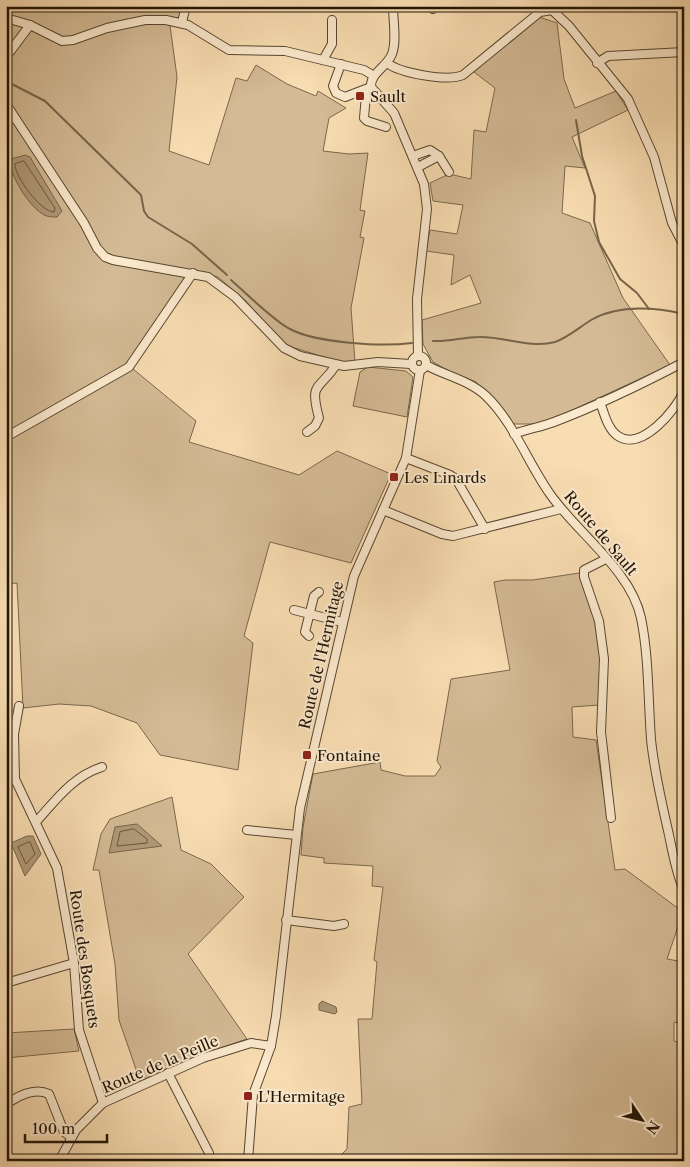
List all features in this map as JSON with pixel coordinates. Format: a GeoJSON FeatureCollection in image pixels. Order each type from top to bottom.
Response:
{"type":"FeatureCollection","features":[{"type":"Feature","properties":{"kind":"street"},"geometry":{"type":"LineString","coordinates":[[182,22],[186,6]]}},
{"type":"Feature","properties":{"kind":"street"},"geometry":{"type":"LineString","coordinates":[[386,127],[367,121],[364,118],[368,88],[374,76],[387,62],[393,52],[393,6]]}},
{"type":"Feature","properties":{"kind":"street"},"geometry":{"type":"LineString","coordinates":[[387,62],[398,69],[440,78],[456,78],[463,75],[540,12],[553,8],[628,99],[654,157],[672,223],[684,246]]}},
{"type":"Feature","properties":{"kind":"street"},"geometry":{"type":"LineString","coordinates":[[6,18],[30,25],[62,40],[73,40],[107,28],[145,20],[182,22],[229,50],[285,51],[364,70],[374,76]]}},
{"type":"Feature","properties":{"kind":"street"},"geometry":{"type":"LineString","coordinates":[[323,60],[332,44],[332,20]]}},
{"type":"Feature","properties":{"kind":"street"},"geometry":{"type":"LineString","coordinates":[[6,57],[30,25]]}},
{"type":"Feature","properties":{"kind":"street"},"geometry":{"type":"LineString","coordinates":[[597,63],[608,56],[684,52]]}},
{"type":"Feature","properties":{"kind":"street"},"geometry":{"type":"LineString","coordinates":[[341,64],[333,86],[336,93],[345,97],[368,88]]}},
{"type":"Feature","properties":{"kind":"street"},"geometry":{"type":"LineString","coordinates":[[368,88],[391,109],[424,184],[427,209],[418,290],[418,355]]}},
{"type":"Feature","properties":{"kind":"street"},"geometry":{"type":"LineString","coordinates":[[6,104],[84,223],[97,248],[105,257],[208,277],[228,291],[284,348],[300,356],[352,366],[378,362],[411,364],[415,369],[423,368],[424,358],[418,355]]}},
{"type":"Feature","properties":{"kind":"street"},"geometry":{"type":"LineString","coordinates":[[413,156],[430,150],[439,156],[449,172]]}},
{"type":"Feature","properties":{"kind":"street"},"geometry":{"type":"LineString","coordinates":[[418,167],[439,156]]}},
{"type":"Feature","properties":{"kind":"street"},"geometry":{"type":"LineString","coordinates":[[6,437],[129,366],[193,273]]}},
{"type":"Feature","properties":{"kind":"street"},"geometry":{"type":"LineString","coordinates":[[411,364],[412,359],[418,355]]}},
{"type":"Feature","properties":{"kind":"street"},"geometry":{"type":"LineString","coordinates":[[514,434],[556,421],[644,383],[683,363]]}},
{"type":"Feature","properties":{"kind":"street"},"geometry":{"type":"LineString","coordinates":[[308,432],[316,426],[320,418],[314,400],[315,389],[336,364]]}},
{"type":"Feature","properties":{"kind":"street","name":"Route de Sault"},"geometry":{"type":"LineString","coordinates":[[423,368],[476,388],[501,414],[536,474],[561,509],[606,560],[633,595],[641,617],[652,741],[666,825],[676,869],[684,890]]}},
{"type":"Feature","properties":{"kind":"street","name":"Route de l'Hermitage"},"geometry":{"type":"LineString","coordinates":[[248,1161],[253,1095],[271,1046],[300,808],[354,576],[406,458],[423,368]]}},
{"type":"Feature","properties":{"kind":"street"},"geometry":{"type":"LineString","coordinates":[[600,402],[616,436],[626,441],[638,439],[651,432],[680,400],[684,391]]}},
{"type":"Feature","properties":{"kind":"street"},"geometry":{"type":"LineString","coordinates":[[406,458],[456,479],[485,528]]}},
{"type":"Feature","properties":{"kind":"street"},"geometry":{"type":"LineString","coordinates":[[383,510],[447,535],[485,528],[561,509]]}},
{"type":"Feature","properties":{"kind":"street"},"geometry":{"type":"LineString","coordinates":[[606,560],[584,570],[600,621],[604,659],[601,732],[612,818]]}},
{"type":"Feature","properties":{"kind":"street"},"geometry":{"type":"LineString","coordinates":[[308,636],[305,632],[309,614],[314,596],[319,592]]}},
{"type":"Feature","properties":{"kind":"street"},"geometry":{"type":"LineString","coordinates":[[294,610],[342,622]]}},
{"type":"Feature","properties":{"kind":"street","name":"Route des Bosquets"},"geometry":{"type":"LineString","coordinates":[[20,706],[14,734],[13,771],[20,792],[57,868],[74,963],[79,1030],[103,1103]]}},
{"type":"Feature","properties":{"kind":"street"},"geometry":{"type":"LineString","coordinates":[[36,822],[76,781],[89,771],[102,767]]}},
{"type":"Feature","properties":{"kind":"street"},"geometry":{"type":"LineString","coordinates":[[247,830],[296,835]]}},
{"type":"Feature","properties":{"kind":"street"},"geometry":{"type":"LineString","coordinates":[[286,920],[334,926],[344,924]]}},
{"type":"Feature","properties":{"kind":"street"},"geometry":{"type":"LineString","coordinates":[[6,983],[74,963]]}},
{"type":"Feature","properties":{"kind":"street","name":"Route de la Peille"},"geometry":{"type":"LineString","coordinates":[[59,1161],[71,1138],[86,1117],[103,1103],[204,1058],[251,1043],[271,1046]]}},
{"type":"Feature","properties":{"kind":"street"},"geometry":{"type":"LineString","coordinates":[[168,1073],[209,1153]]}},
{"type":"Feature","properties":{"kind":"street"},"geometry":{"type":"LineString","coordinates":[[12,1101],[23,1093],[41,1092],[49,1094],[64,1132],[71,1138]]}},
{"type":"Feature","properties":{"kind":"shaded area"},"geometry":{"type":"Polygon","coordinates":[[[6,6],[182,6],[180,18],[169,18],[177,77],[169,151],[209,165],[236,78],[247,81],[256,65],[287,84],[316,96],[318,91],[346,108],[329,118],[323,151],[349,154],[368,153],[360,210],[365,211],[360,237],[364,238],[351,308],[355,362],[347,364],[285,345],[246,301],[218,277],[196,273],[127,364],[196,421],[189,442],[299,475],[337,451],[391,474],[351,563],[270,542],[244,636],[253,643],[238,770],[160,755],[137,723],[91,706],[59,704],[23,708],[17,583],[6,584],[6,6]]]}},
{"type":"Feature","properties":{"kind":"shaded area"},"geometry":{"type":"Polygon","coordinates":[[[536,16],[557,23],[564,79],[575,108],[616,91],[628,110],[572,137],[585,168],[565,166],[562,213],[590,223],[623,298],[670,365],[542,424],[514,424],[476,382],[433,362],[423,344],[422,320],[481,303],[470,275],[451,285],[454,255],[426,251],[430,230],[457,234],[463,205],[433,201],[430,183],[449,174],[471,179],[474,130],[486,132],[495,88],[474,72],[536,16]]]}},
{"type":"Feature","properties":{"kind":"shaded area"},"geometry":{"type":"Polygon","coordinates":[[[368,367],[406,371],[413,377],[407,417],[353,406],[360,372],[368,367]]]}},
{"type":"Feature","properties":{"kind":"shaded area"},"geometry":{"type":"Polygon","coordinates":[[[579,573],[600,623],[602,662],[599,705],[572,707],[573,737],[596,740],[615,870],[625,869],[683,912],[667,959],[684,962],[684,1025],[674,1022],[674,1041],[684,1044],[684,1161],[335,1161],[347,1149],[349,1107],[362,1104],[358,1019],[372,1019],[377,962],[374,960],[383,887],[372,886],[373,866],[324,863],[324,858],[301,855],[303,827],[313,774],[380,762],[381,770],[405,776],[435,776],[441,767],[437,761],[451,679],[510,670],[494,582],[533,580],[579,573]]]}},
{"type":"Feature","properties":{"kind":"shaded area"},"geometry":{"type":"Polygon","coordinates":[[[172,797],[181,850],[211,864],[244,897],[188,954],[247,1039],[202,1054],[140,1081],[119,1020],[115,964],[99,870],[93,870],[101,834],[110,819],[172,797]]]}},
{"type":"Feature","properties":{"kind":"shaded area"},"geometry":{"type":"Polygon","coordinates":[[[74,1029],[79,1051],[6,1058],[6,1033],[74,1029]]]}},
{"type":"Feature","properties":{"kind":"water"},"geometry":{"type":"Polygon","coordinates":[[[25,155],[30,157],[62,211],[57,217],[41,213],[30,203],[20,188],[13,172],[11,159],[25,155]]]}},
{"type":"Feature","properties":{"kind":"water"},"geometry":{"type":"Polygon","coordinates":[[[137,824],[162,846],[109,853],[115,827],[137,824]]]}},
{"type":"Feature","properties":{"kind":"water"},"geometry":{"type":"Polygon","coordinates":[[[27,836],[33,836],[41,854],[25,876],[11,843],[27,836]]]}},
{"type":"Feature","properties":{"kind":"water"},"geometry":{"type":"Polygon","coordinates":[[[322,1001],[336,1007],[337,1012],[335,1014],[319,1010],[319,1004],[322,1001]]]}},
{"type":"Feature","properties":{"kind":"waterway"},"geometry":{"type":"LineString","coordinates":[[6,81],[45,101],[141,195],[144,211],[148,217],[192,244],[227,275]]}},
{"type":"Feature","properties":{"kind":"waterway"},"geometry":{"type":"LineString","coordinates":[[576,120],[582,156],[595,196],[594,221],[599,242],[620,279],[637,293],[649,309]]}},
{"type":"Feature","properties":{"kind":"waterway"},"geometry":{"type":"LineString","coordinates":[[231,280],[276,320],[301,334],[350,343],[412,343]]}},
{"type":"Feature","properties":{"kind":"waterway"},"geometry":{"type":"LineString","coordinates":[[433,341],[488,337],[546,344],[560,340],[591,320],[613,311],[636,308],[684,314]]}},
{"type":"Feature","properties":{"kind":"place","name":"Sault"},"geometry":{"type":"Point","coordinates":[360,96]}},
{"type":"Feature","properties":{"kind":"place","name":"Les Linards"},"geometry":{"type":"Point","coordinates":[394,477]}},
{"type":"Feature","properties":{"kind":"place","name":"Fontaine"},"geometry":{"type":"Point","coordinates":[307,755]}},
{"type":"Feature","properties":{"kind":"place","name":"L'Hermitage"},"geometry":{"type":"Point","coordinates":[248,1096]}}]}
